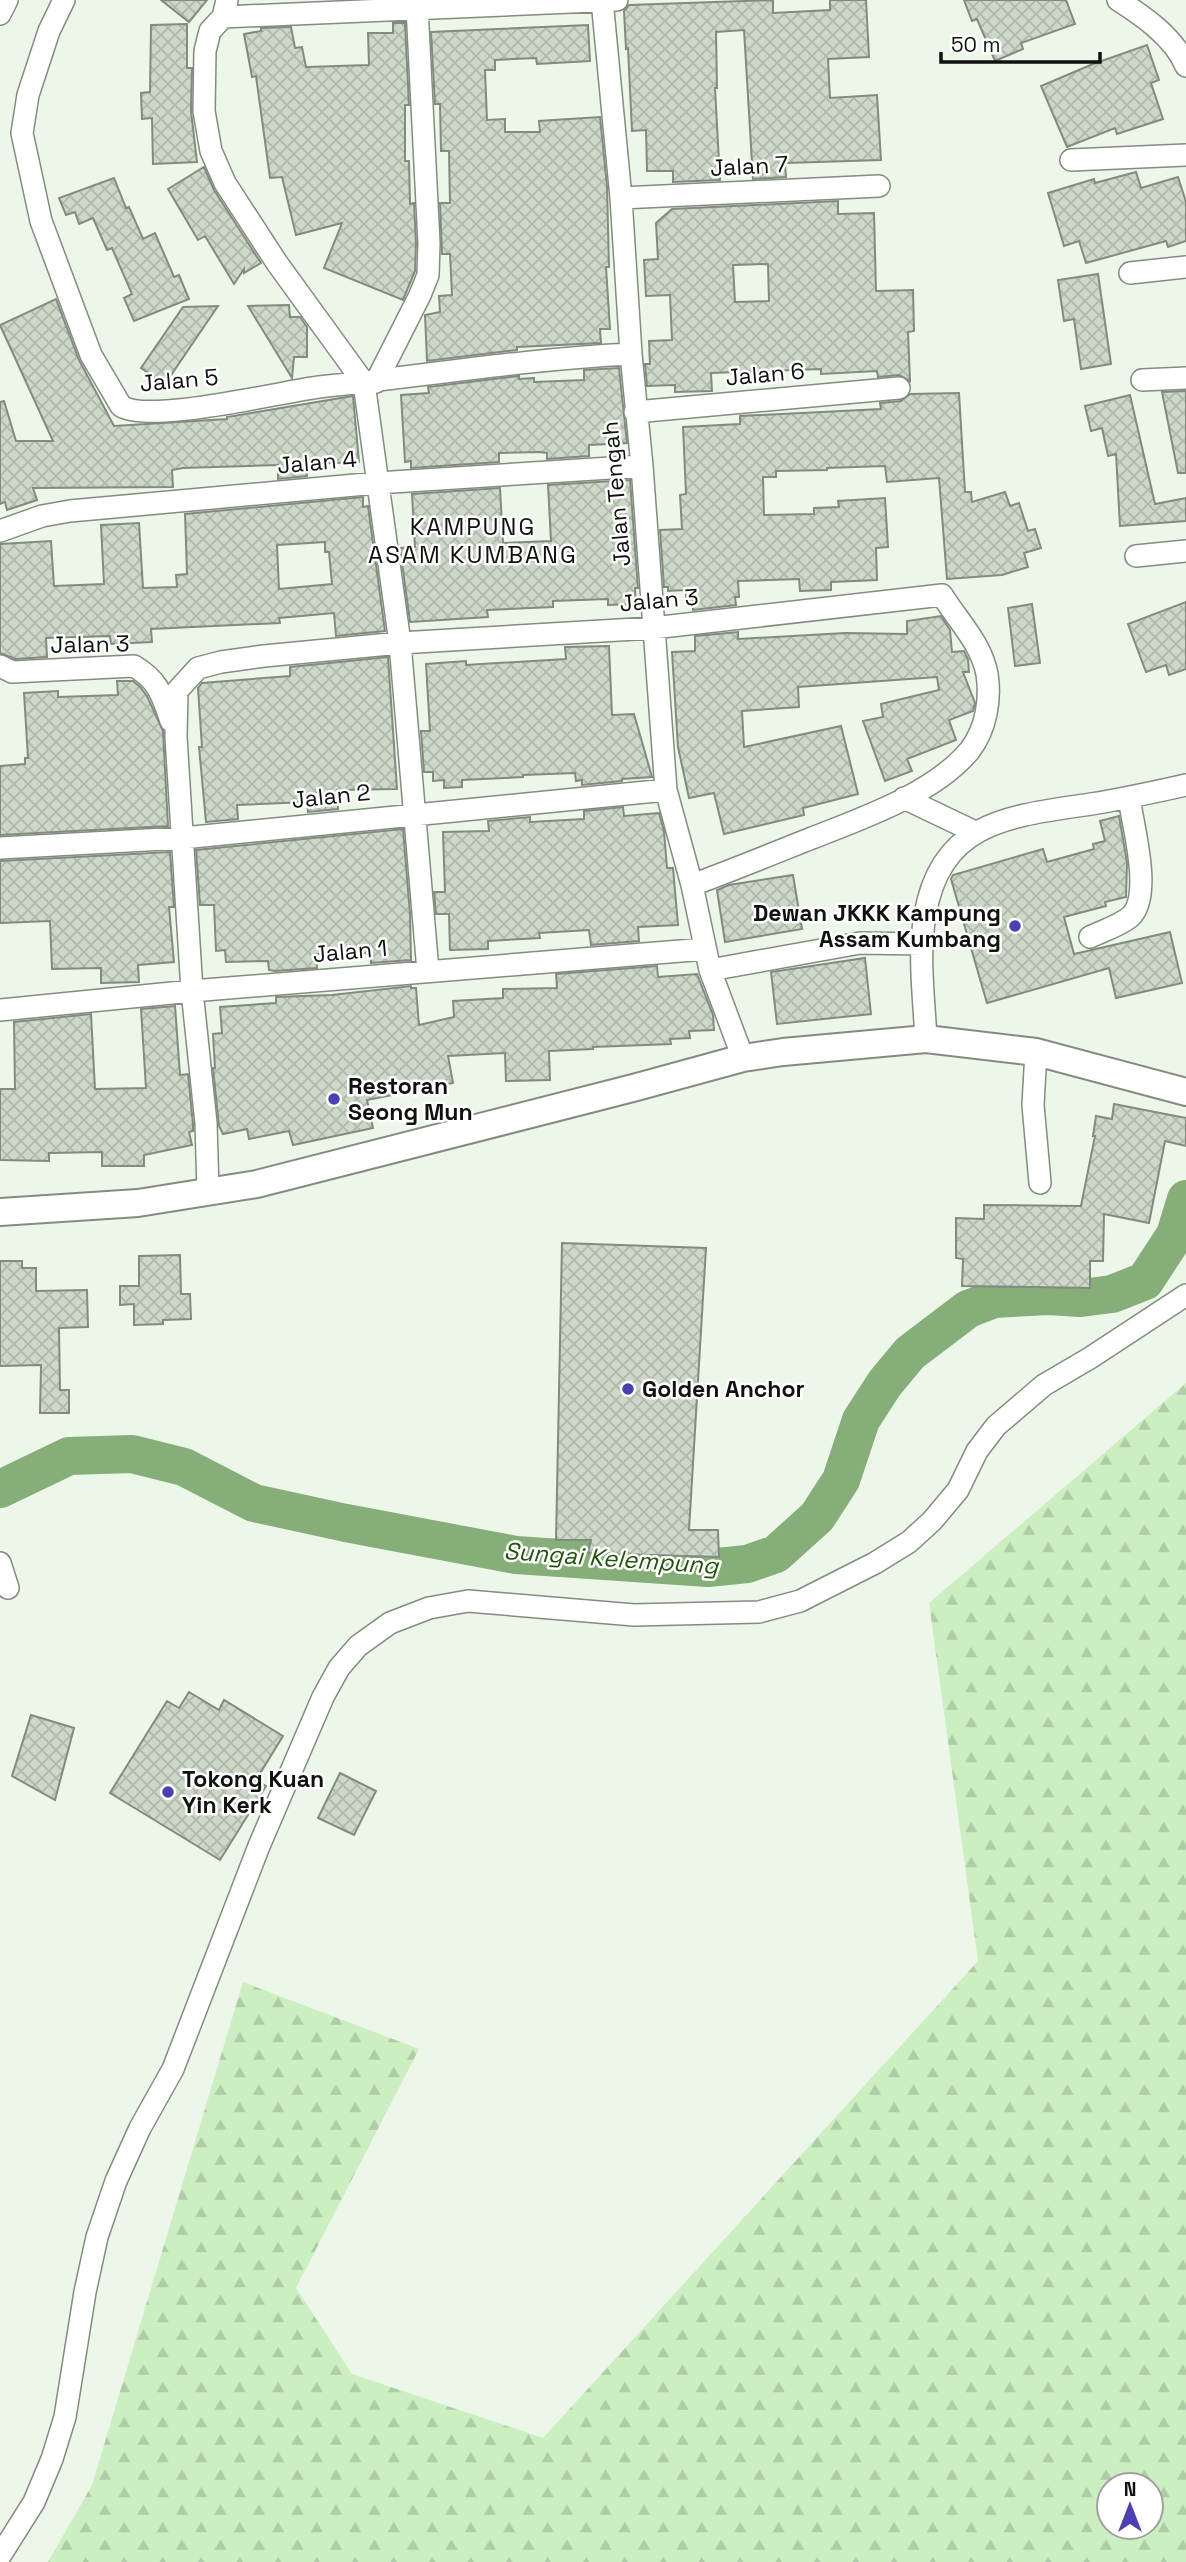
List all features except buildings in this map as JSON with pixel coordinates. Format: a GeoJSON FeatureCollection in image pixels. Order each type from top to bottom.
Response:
{"type":"FeatureCollection","features":[{"type":"Feature","properties":{"kind":"main road"},"geometry":{"type":"LineString","coordinates":[[0,1213],[138,1203],[257,1184],[743,1058],[926,1039],[1036,1052],[1184,1092]]}},
{"type":"Feature","properties":{"kind":"street"},"geometry":{"type":"LineString","coordinates":[[0,14],[7,0]]}},
{"type":"Feature","properties":{"kind":"street","name":"Jalan 5"},"geometry":{"type":"LineString","coordinates":[[64,0],[49,31],[28,95],[22,133],[41,221],[91,355],[115,399],[128,411],[162,411],[317,388],[569,357],[631,354]]}},
{"type":"Feature","properties":{"kind":"street"},"geometry":{"type":"LineString","coordinates":[[370,383],[277,263],[225,183],[211,151],[204,111],[205,51],[210,31],[225,8],[607,0]]}},
{"type":"Feature","properties":{"kind":"street","name":"Jalan Tengah"},"geometry":{"type":"LineString","coordinates":[[607,0],[635,412],[642,466],[666,790],[692,885],[710,970],[743,1058]]}},
{"type":"Feature","properties":{"kind":"street"},"geometry":{"type":"LineString","coordinates":[[1118,0],[1146,18],[1184,60]]}},
{"type":"Feature","properties":{"kind":"street"},"geometry":{"type":"LineString","coordinates":[[408,5],[429,243],[428,275],[420,295],[370,383],[377,483],[400,643],[428,971]]}},
{"type":"Feature","properties":{"kind":"street"},"geometry":{"type":"LineString","coordinates":[[1071,160],[1186,155]]}},
{"type":"Feature","properties":{"kind":"street","name":"Jalan 7"},"geometry":{"type":"LineString","coordinates":[[621,198],[879,187]]}},
{"type":"Feature","properties":{"kind":"street"},"geometry":{"type":"LineString","coordinates":[[1130,273],[1186,267]]}},
{"type":"Feature","properties":{"kind":"street"},"geometry":{"type":"LineString","coordinates":[[1142,380],[1186,377]]}},
{"type":"Feature","properties":{"kind":"street","name":"Jalan 6"},"geometry":{"type":"LineString","coordinates":[[635,412],[899,388]]}},
{"type":"Feature","properties":{"kind":"street","name":"Jalan 4"},"geometry":{"type":"LineString","coordinates":[[0,531],[42,516],[70,511],[377,483],[642,466]]}},
{"type":"Feature","properties":{"kind":"street"},"geometry":{"type":"LineString","coordinates":[[1136,555],[1186,551]]}},
{"type":"Feature","properties":{"kind":"street","name":"Jalan 3"},"geometry":{"type":"LineString","coordinates":[[176,737],[177,691],[198,668],[220,662],[400,643],[653,628],[942,595],[981,653],[986,674],[988,695],[984,725],[971,749],[943,775],[904,798],[849,824],[692,885]]}},
{"type":"Feature","properties":{"kind":"street","name":"Jalan 3"},"geometry":{"type":"LineString","coordinates":[[0,666],[12,672],[134,666],[150,676],[163,697],[176,737]]}},
{"type":"Feature","properties":{"kind":"street"},"geometry":{"type":"LineString","coordinates":[[176,737],[192,991],[206,1123],[208,1191]]}},
{"type":"Feature","properties":{"kind":"street"},"geometry":{"type":"LineString","coordinates":[[926,1039],[923,944],[925,916],[931,891],[949,855],[975,832],[1007,818],[1129,798],[1186,785]]}},
{"type":"Feature","properties":{"kind":"street","name":"Jalan 2"},"geometry":{"type":"LineString","coordinates":[[0,848],[183,838],[666,790]]}},
{"type":"Feature","properties":{"kind":"street"},"geometry":{"type":"LineString","coordinates":[[904,798],[975,832]]}},
{"type":"Feature","properties":{"kind":"street"},"geometry":{"type":"LineString","coordinates":[[1090,937],[1130,917],[1139,904],[1141,879],[1129,798]]}},
{"type":"Feature","properties":{"kind":"street"},"geometry":{"type":"LineString","coordinates":[[710,970],[860,943],[923,944]]}},
{"type":"Feature","properties":{"kind":"street","name":"Jalan 1"},"geometry":{"type":"LineString","coordinates":[[0,1010],[192,991],[705,949]]}},
{"type":"Feature","properties":{"kind":"street"},"geometry":{"type":"LineString","coordinates":[[1036,1052],[1033,1105],[1040,1184]]}},
{"type":"Feature","properties":{"kind":"street"},"geometry":{"type":"LineString","coordinates":[[0,2556],[34,2502],[52,2459],[65,2417],[85,2292],[97,2237],[116,2181],[140,2128],[173,2069],[259,1846],[323,1697],[339,1668],[358,1646],[390,1623],[429,1608],[468,1601],[634,1615],[759,1612],[800,1601],[875,1563],[909,1542],[932,1521],[958,1490],[977,1451],[996,1426],[1045,1385],[1186,1295]]}},
{"type":"Feature","properties":{"kind":"street"},"geometry":{"type":"LineString","coordinates":[[0,1563],[8,1588]]}},
{"type":"Feature","properties":{"kind":"green space"},"geometry":{"type":"Polygon","coordinates":[[[1186,1383],[1186,2562],[48,2562],[92,2485],[243,1982],[419,2049],[296,2288],[352,2374],[543,2438],[978,1961],[929,1603],[1186,1383]]]}},
{"type":"Feature","properties":{"kind":"waterway","name":"Sungai Kelempung"},"geometry":{"type":"LineString","coordinates":[[0,1489],[69,1456],[132,1454],[184,1467],[254,1503],[516,1555],[708,1568],[747,1564],[776,1554],[817,1517],[841,1480],[861,1420],[885,1383],[910,1353],[968,1309],[994,1299],[1048,1296],[1081,1298],[1112,1294],[1145,1281],[1175,1235],[1186,1199]]}},
{"type":"Feature","properties":{"kind":"place","name":"Dewan JKKK Kampung Assam Kumbang"},"geometry":{"type":"Point","coordinates":[1015,926]}},
{"type":"Feature","properties":{"kind":"place","name":"Restoran Seong Mun"},"geometry":{"type":"Point","coordinates":[334,1099]}},
{"type":"Feature","properties":{"kind":"place","name":"Golden Anchor"},"geometry":{"type":"Point","coordinates":[628,1389]}},
{"type":"Feature","properties":{"kind":"place","name":"Tokong Kuan Yin Kerk"},"geometry":{"type":"Point","coordinates":[168,1792]}},
{"type":"Feature","properties":{"kind":"district","name":"KAMPUNG ASAM KUMBANG"},"geometry":{"type":"Point","coordinates":[473,540]}}]}
